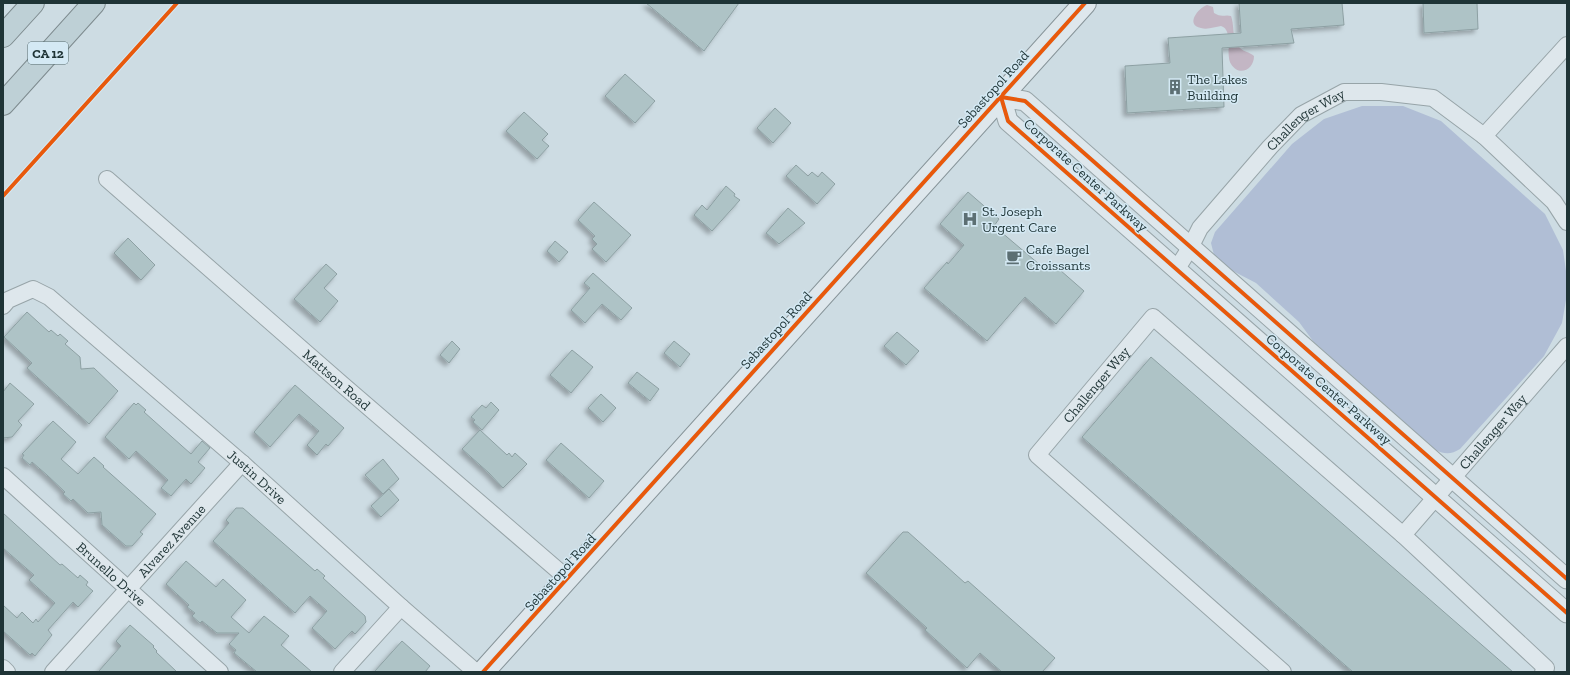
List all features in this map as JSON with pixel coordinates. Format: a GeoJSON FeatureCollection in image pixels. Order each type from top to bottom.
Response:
{"type":"FeatureCollection","features":[{"type":"Feature","properties":{"kind":"highway"},"geometry":{"type":"LineString","coordinates":[[3,36],[33,3]]}},
{"type":"Feature","properties":{"kind":"highway","name":"CA 12"},"geometry":{"type":"LineString","coordinates":[[3,104],[94,3]]}},
{"type":"Feature","properties":{"kind":"main road","name":"Sebastopol Road"},"geometry":{"type":"LineString","coordinates":[[483,672],[1085,3]]}},
{"type":"Feature","properties":{"kind":"street"},"geometry":{"type":"LineString","coordinates":[[1484,136],[1567,45]]}},
{"type":"Feature","properties":{"kind":"street","name":"Challenger Way"},"geometry":{"type":"LineString","coordinates":[[1176,270],[1190,248],[1200,228],[1270,147],[1301,115],[1344,92],[1381,92],[1433,98],[1484,136],[1554,202],[1567,222]]}},
{"type":"Feature","properties":{"kind":"street","name":"Corporate Center Parkway"},"geometry":{"type":"LineString","coordinates":[[1567,579],[1493,515],[1454,478],[1398,432],[1026,101],[1001,97],[1008,121],[1567,613]]}},
{"type":"Feature","properties":{"kind":"street","name":"Mattson Road"},"geometry":{"type":"LineString","coordinates":[[107,179],[568,579]]}},
{"type":"Feature","properties":{"kind":"street","name":"Justin Drive"},"geometry":{"type":"LineString","coordinates":[[3,306],[8,300],[32,289],[49,297],[242,463],[401,607],[476,672]]}},
{"type":"Feature","properties":{"kind":"street","name":"Challenger Way"},"geometry":{"type":"LineString","coordinates":[[1283,672],[1036,455],[1153,317],[1404,535],[1546,668],[1543,672]]}},
{"type":"Feature","properties":{"kind":"street","name":"Challenger Way"},"geometry":{"type":"LineString","coordinates":[[1404,535],[1567,346]]}},
{"type":"Feature","properties":{"kind":"street","name":"Alvarez Avenue"},"geometry":{"type":"LineString","coordinates":[[53,672],[242,463]]}},
{"type":"Feature","properties":{"kind":"street","name":"Brunello Drive"},"geometry":{"type":"LineString","coordinates":[[3,476],[127,590],[220,672]]}},
{"type":"Feature","properties":{"kind":"street"},"geometry":{"type":"LineString","coordinates":[[342,672],[401,607]]}},
{"type":"Feature","properties":{"kind":"street"},"geometry":{"type":"LineString","coordinates":[[3,668],[7,672]]}},
{"type":"Feature","properties":{"kind":"shaded area"},"geometry":{"type":"Polygon","coordinates":[[[1207,5],[1213,7],[1214,13],[1221,16],[1231,16],[1235,41],[1242,49],[1254,56],[1252,65],[1246,70],[1242,71],[1234,68],[1229,60],[1228,37],[1225,28],[1221,26],[1203,29],[1194,24],[1193,20],[1197,13],[1200,9],[1207,5]]]}},
{"type":"Feature","properties":{"kind":"shaded area"},"geometry":{"type":"Polygon","coordinates":[[[1362,106],[1403,106],[1441,121],[1545,214],[1563,250],[1567,278],[1567,294],[1562,323],[1544,356],[1460,449],[1451,453],[1442,453],[1436,450],[1313,341],[1299,322],[1256,283],[1231,270],[1214,255],[1211,243],[1215,232],[1292,144],[1324,119],[1362,106]]]}},
{"type":"Feature","properties":{"kind":"building"},"geometry":{"type":"Polygon","coordinates":[[[646,3],[739,3],[704,51],[646,3]]]}},
{"type":"Feature","properties":{"kind":"building","name":"The Lakes Building"},"geometry":{"type":"Polygon","coordinates":[[[1239,3],[1342,3],[1344,25],[1291,29],[1294,43],[1222,48],[1224,107],[1127,113],[1125,66],[1170,63],[1168,38],[1241,33],[1239,3]]]}},
{"type":"Feature","properties":{"kind":"building"},"geometry":{"type":"Polygon","coordinates":[[[1423,3],[1477,3],[1478,29],[1424,33],[1423,3]]]}},
{"type":"Feature","properties":{"kind":"building"},"geometry":{"type":"Polygon","coordinates":[[[625,74],[655,101],[635,123],[605,96],[625,74]]]}},
{"type":"Feature","properties":{"kind":"building"},"geometry":{"type":"Polygon","coordinates":[[[775,108],[791,123],[773,143],[757,128],[775,108]]]}},
{"type":"Feature","properties":{"kind":"building"},"geometry":{"type":"Polygon","coordinates":[[[524,112],[548,134],[542,140],[549,146],[537,159],[506,131],[524,112]]]}},
{"type":"Feature","properties":{"kind":"building"},"geometry":{"type":"Polygon","coordinates":[[[796,165],[808,176],[812,172],[818,177],[822,172],[835,184],[817,204],[786,176],[796,165]]]}},
{"type":"Feature","properties":{"kind":"building"},"geometry":{"type":"Polygon","coordinates":[[[726,186],[735,194],[734,196],[740,200],[712,231],[694,215],[702,205],[707,210],[726,186]]]}},
{"type":"Feature","properties":{"kind":"building"},"geometry":{"type":"Polygon","coordinates":[[[968,192],[999,219],[994,226],[1046,270],[1052,263],[1084,291],[1056,324],[1025,297],[987,341],[924,288],[947,262],[948,264],[964,245],[940,224],[968,192]]]}},
{"type":"Feature","properties":{"kind":"building"},"geometry":{"type":"Polygon","coordinates":[[[594,202],[631,235],[606,262],[592,249],[597,244],[592,239],[595,236],[578,220],[594,202]]]}},
{"type":"Feature","properties":{"kind":"building"},"geometry":{"type":"Polygon","coordinates":[[[788,208],[805,223],[779,244],[766,233],[788,208]]]}},
{"type":"Feature","properties":{"kind":"building"},"geometry":{"type":"Polygon","coordinates":[[[128,238],[155,265],[141,280],[114,253],[128,238]]]}},
{"type":"Feature","properties":{"kind":"building"},"geometry":{"type":"Polygon","coordinates":[[[555,241],[568,252],[559,262],[547,251],[555,241]]]}},
{"type":"Feature","properties":{"kind":"building"},"geometry":{"type":"Polygon","coordinates":[[[326,264],[337,274],[324,288],[338,301],[320,322],[294,299],[326,264]]]}},
{"type":"Feature","properties":{"kind":"building"},"geometry":{"type":"Polygon","coordinates":[[[593,273],[632,308],[621,320],[602,304],[585,323],[571,310],[590,288],[584,283],[593,273]]]}},
{"type":"Feature","properties":{"kind":"building"},"geometry":{"type":"Polygon","coordinates":[[[27,312],[49,332],[51,330],[58,336],[60,334],[68,341],[65,344],[80,357],[81,369],[94,368],[118,391],[89,424],[27,368],[32,363],[4,337],[27,312]]]}},
{"type":"Feature","properties":{"kind":"building"},"geometry":{"type":"Polygon","coordinates":[[[897,332],[919,351],[906,365],[884,346],[897,332]]]}},
{"type":"Feature","properties":{"kind":"building"},"geometry":{"type":"Polygon","coordinates":[[[452,341],[460,349],[449,363],[440,355],[452,341]]]}},
{"type":"Feature","properties":{"kind":"building"},"geometry":{"type":"Polygon","coordinates":[[[674,341],[690,354],[680,367],[664,353],[674,341]]]}},
{"type":"Feature","properties":{"kind":"building"},"geometry":{"type":"Polygon","coordinates":[[[572,350],[593,367],[571,393],[550,375],[572,350]]]}},
{"type":"Feature","properties":{"kind":"building"},"geometry":{"type":"Polygon","coordinates":[[[1151,357],[1513,672],[1353,672],[1082,437],[1151,357]]]}},
{"type":"Feature","properties":{"kind":"building"},"geometry":{"type":"Polygon","coordinates":[[[637,372],[659,389],[650,401],[628,383],[637,372]]]}},
{"type":"Feature","properties":{"kind":"building"},"geometry":{"type":"Polygon","coordinates":[[[10,383],[34,404],[18,421],[22,425],[12,437],[3,438],[3,392],[10,383]]]}},
{"type":"Feature","properties":{"kind":"building"},"geometry":{"type":"Polygon","coordinates":[[[295,385],[344,428],[328,446],[326,444],[317,455],[307,445],[319,431],[299,414],[270,447],[254,432],[295,385]]]}},
{"type":"Feature","properties":{"kind":"building"},"geometry":{"type":"Polygon","coordinates":[[[601,394],[616,408],[603,422],[588,408],[601,394]]]}},
{"type":"Feature","properties":{"kind":"building"},"geometry":{"type":"Polygon","coordinates":[[[491,402],[499,410],[482,430],[473,422],[475,420],[471,417],[482,405],[486,408],[491,402]]]}},
{"type":"Feature","properties":{"kind":"building"},"geometry":{"type":"Polygon","coordinates":[[[134,403],[136,405],[138,403],[146,410],[144,412],[191,454],[202,441],[210,448],[198,462],[205,468],[191,484],[186,479],[171,496],[161,488],[168,480],[136,451],[129,459],[105,437],[134,403]]]}},
{"type":"Feature","properties":{"kind":"building"},"geometry":{"type":"Polygon","coordinates":[[[53,421],[76,442],[61,459],[78,474],[94,457],[104,466],[103,467],[156,514],[140,532],[143,534],[132,546],[126,546],[102,525],[101,512],[88,513],[73,499],[71,501],[63,494],[65,492],[32,462],[30,465],[22,458],[24,455],[22,454],[53,421]]]}},
{"type":"Feature","properties":{"kind":"building"},"geometry":{"type":"Polygon","coordinates":[[[480,430],[507,455],[509,453],[512,457],[515,453],[527,464],[503,488],[489,473],[462,449],[480,430]]]}},
{"type":"Feature","properties":{"kind":"building"},"geometry":{"type":"Polygon","coordinates":[[[561,443],[604,481],[589,498],[546,460],[561,443]]]}},
{"type":"Feature","properties":{"kind":"building"},"geometry":{"type":"Polygon","coordinates":[[[383,459],[399,479],[383,494],[365,475],[383,459]]]}},
{"type":"Feature","properties":{"kind":"building"},"geometry":{"type":"Polygon","coordinates":[[[389,489],[399,500],[381,517],[371,506],[389,489]]]}},
{"type":"Feature","properties":{"kind":"building"},"geometry":{"type":"Polygon","coordinates":[[[236,508],[243,508],[315,571],[317,569],[325,576],[323,578],[365,616],[366,622],[355,634],[352,631],[335,649],[312,628],[327,611],[310,596],[295,613],[213,541],[229,523],[226,520],[236,508]]]}},
{"type":"Feature","properties":{"kind":"building"},"geometry":{"type":"Polygon","coordinates":[[[3,513],[60,565],[62,564],[78,578],[80,575],[88,582],[86,585],[93,591],[78,607],[73,602],[48,630],[52,635],[35,656],[32,653],[30,655],[3,631],[3,605],[17,618],[22,612],[33,623],[36,619],[38,622],[55,603],[29,580],[34,575],[3,548],[3,513]]]}},
{"type":"Feature","properties":{"kind":"building"},"geometry":{"type":"Polygon","coordinates":[[[903,532],[908,532],[965,583],[968,581],[1055,658],[1042,672],[1002,672],[980,653],[967,668],[925,630],[927,628],[866,573],[903,532]]]}},
{"type":"Feature","properties":{"kind":"building"},"geometry":{"type":"Polygon","coordinates":[[[186,561],[216,587],[223,579],[246,600],[231,617],[249,633],[264,616],[289,636],[281,645],[312,672],[257,672],[234,653],[236,650],[229,644],[239,633],[217,633],[202,621],[200,623],[192,616],[195,613],[187,607],[189,605],[166,584],[186,561]]]}},
{"type":"Feature","properties":{"kind":"building"},"geometry":{"type":"Polygon","coordinates":[[[130,625],[154,646],[153,647],[157,651],[156,652],[177,672],[98,672],[121,646],[116,641],[130,625]]]}},
{"type":"Feature","properties":{"kind":"building"},"geometry":{"type":"Polygon","coordinates":[[[402,641],[430,666],[425,672],[374,672],[402,641]]]}},
{"type":"Feature","properties":{"kind":"cycle path"},"geometry":{"type":"LineString","coordinates":[[3,196],[177,3]]}},
{"type":"Feature","properties":{"kind":"cycle path"},"geometry":{"type":"LineString","coordinates":[[483,672],[1085,3]]}},
{"type":"Feature","properties":{"kind":"cycle path"},"geometry":{"type":"LineString","coordinates":[[1001,97],[1008,121],[1567,613]]}},
{"type":"Feature","properties":{"kind":"cycle path"},"geometry":{"type":"LineString","coordinates":[[1001,97],[1025,101],[1567,579]]}},
{"type":"Feature","properties":{"kind":"place","name":"The Lakes Building"},"geometry":{"type":"Point","coordinates":[1175,87]}},
{"type":"Feature","properties":{"kind":"place","name":"St. Joseph Urgent Care"},"geometry":{"type":"Point","coordinates":[970,219]}},
{"type":"Feature","properties":{"kind":"place","name":"Cafe Bagel Croissants"},"geometry":{"type":"Point","coordinates":[1014,257]}}]}
